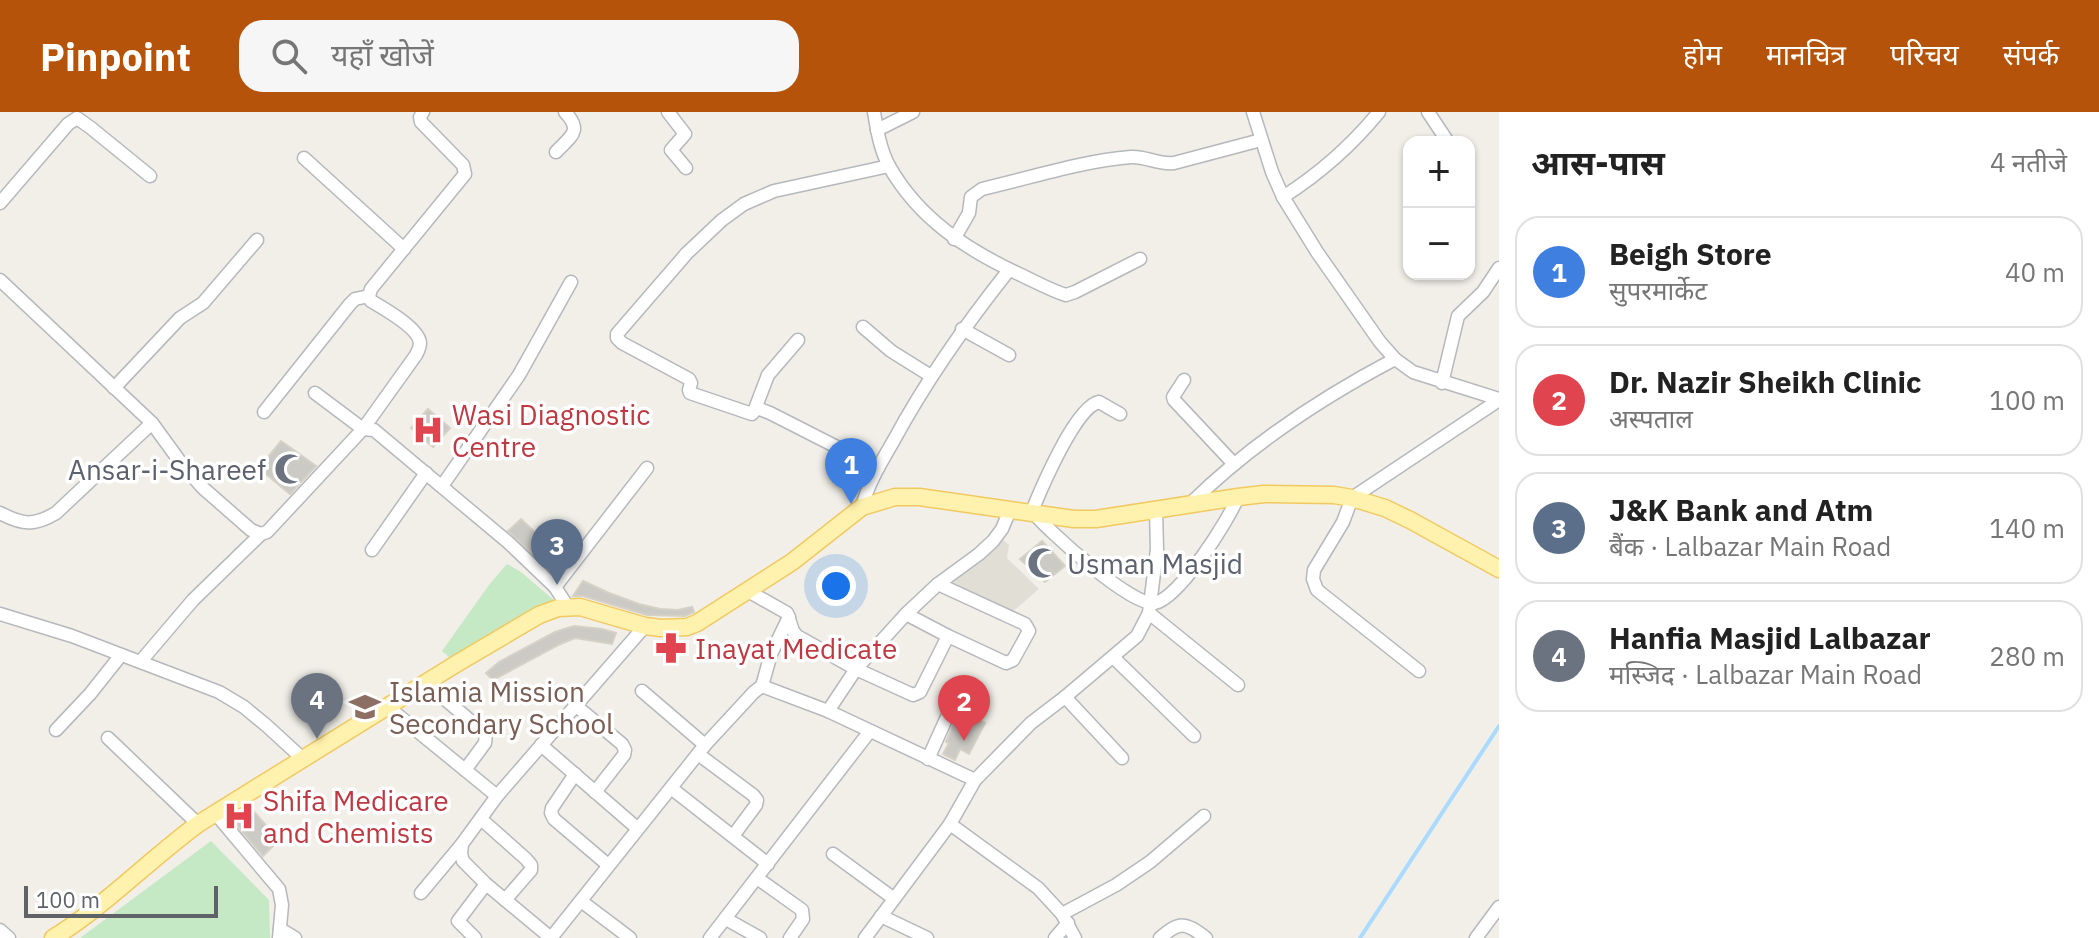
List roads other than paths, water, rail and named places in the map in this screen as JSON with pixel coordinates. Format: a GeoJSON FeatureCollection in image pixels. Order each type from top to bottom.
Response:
{"type":"FeatureCollection","features":[{"type":"Feature","properties":{"kind":"main road"},"geometry":{"type":"LineString","coordinates":[[53,938],[89,913],[198,824],[539,615],[558,608],[580,607],[645,626],[674,629],[697,623],[792,562],[862,507],[895,497],[919,497],[1074,519],[1096,519],[1238,497],[1319,494],[1352,498],[1385,508],[1499,569]]}},
{"type":"Feature","properties":{"kind":"street"},"geometry":{"type":"LineString","coordinates":[[141,661],[193,600],[261,534],[267,532],[363,429],[416,355],[419,337],[371,301],[369,296],[371,289],[465,174],[463,165],[421,122],[423,112]]}},
{"type":"Feature","properties":{"kind":"street"},"geometry":{"type":"LineString","coordinates":[[556,152],[573,134],[575,127],[565,112]]}},
{"type":"Feature","properties":{"kind":"street"},"geometry":{"type":"LineString","coordinates":[[668,112],[685,134],[671,150],[686,168]]}},
{"type":"Feature","properties":{"kind":"street"},"geometry":{"type":"LineString","coordinates":[[874,112],[889,166],[911,196],[954,239],[1009,270],[1066,295],[1140,259]]}},
{"type":"Feature","properties":{"kind":"street"},"geometry":{"type":"LineString","coordinates":[[877,130],[913,112]]}},
{"type":"Feature","properties":{"kind":"street"},"geometry":{"type":"LineString","coordinates":[[1253,112],[1283,197],[1354,308],[1380,342],[1395,359],[1413,372],[1499,399]]}},
{"type":"Feature","properties":{"kind":"street"},"geometry":{"type":"LineString","coordinates":[[1283,197],[1341,153],[1379,112]]}},
{"type":"Feature","properties":{"kind":"street"},"geometry":{"type":"LineString","coordinates":[[1428,112],[1444,136]]}},
{"type":"Feature","properties":{"kind":"street"},"geometry":{"type":"LineString","coordinates":[[0,203],[68,124],[77,118],[150,176]]}},
{"type":"Feature","properties":{"kind":"street"},"geometry":{"type":"LineString","coordinates":[[954,239],[969,213],[971,197],[982,189],[1127,157],[1174,163],[1261,140]]}},
{"type":"Feature","properties":{"kind":"street"},"geometry":{"type":"LineString","coordinates":[[304,158],[404,249]]}},
{"type":"Feature","properties":{"kind":"street"},"geometry":{"type":"LineString","coordinates":[[798,340],[768,375],[752,414],[690,393],[689,379],[622,343],[617,334],[687,253],[744,204],[774,191],[889,166]]}},
{"type":"Feature","properties":{"kind":"street"},"geometry":{"type":"LineString","coordinates":[[114,388],[180,318],[203,303],[257,240]]}},
{"type":"Feature","properties":{"kind":"street"},"geometry":{"type":"LineString","coordinates":[[1442,383],[1458,316],[1483,292],[1499,268]]}},
{"type":"Feature","properties":{"kind":"street"},"geometry":{"type":"LineString","coordinates":[[862,507],[878,468],[931,376],[962,329],[1009,270]]}},
{"type":"Feature","properties":{"kind":"street"},"geometry":{"type":"LineString","coordinates":[[0,280],[152,423],[203,488],[251,530],[261,534]]}},
{"type":"Feature","properties":{"kind":"street"},"geometry":{"type":"LineString","coordinates":[[442,486],[519,375],[571,282]]}},
{"type":"Feature","properties":{"kind":"street"},"geometry":{"type":"LineString","coordinates":[[264,412],[350,304],[355,299],[369,296]]}},
{"type":"Feature","properties":{"kind":"street"},"geometry":{"type":"LineString","coordinates":[[863,327],[891,351],[931,376]]}},
{"type":"Feature","properties":{"kind":"street"},"geometry":{"type":"LineString","coordinates":[[962,329],[1009,355]]}},
{"type":"Feature","properties":{"kind":"street"},"geometry":{"type":"LineString","coordinates":[[1191,503],[1233,463],[1336,392],[1395,359]]}},
{"type":"Feature","properties":{"kind":"street"},"geometry":{"type":"LineString","coordinates":[[1184,380],[1174,400],[1233,463]]}},
{"type":"Feature","properties":{"kind":"street"},"geometry":{"type":"LineString","coordinates":[[315,393],[363,429],[374,430],[442,486],[555,587],[568,607]]}},
{"type":"Feature","properties":{"kind":"street"},"geometry":{"type":"LineString","coordinates":[[1419,671],[1317,590],[1314,570],[1343,522],[1352,498],[1499,399]]}},
{"type":"Feature","properties":{"kind":"street"},"geometry":{"type":"LineString","coordinates":[[1120,414],[1099,402],[1091,404],[1064,442],[1032,511],[1047,529],[1149,608],[1238,685]]}},
{"type":"Feature","properties":{"kind":"street"},"geometry":{"type":"LineString","coordinates":[[755,409],[770,413],[878,468]]}},
{"type":"Feature","properties":{"kind":"street"},"geometry":{"type":"LineString","coordinates":[[0,513],[12,520],[41,522],[56,513],[152,423]]}},
{"type":"Feature","properties":{"kind":"street"},"geometry":{"type":"LineString","coordinates":[[555,587],[647,468]]}},
{"type":"Feature","properties":{"kind":"street"},"geometry":{"type":"LineString","coordinates":[[372,550],[426,473]]}},
{"type":"Feature","properties":{"kind":"street"},"geometry":{"type":"LineString","coordinates":[[1149,608],[1163,599],[1188,574],[1219,531],[1238,497]]}},
{"type":"Feature","properties":{"kind":"street"},"geometry":{"type":"LineString","coordinates":[[828,711],[856,669],[906,614],[938,584],[993,541],[1010,510]]}},
{"type":"Feature","properties":{"kind":"street"},"geometry":{"type":"LineString","coordinates":[[865,938],[950,824],[975,780],[1031,723],[1137,636],[1149,608],[1157,549],[1156,510]]}},
{"type":"Feature","properties":{"kind":"street"},"geometry":{"type":"LineString","coordinates":[[906,614],[1006,663],[1013,660],[1029,631],[1025,624],[938,584]]}},
{"type":"Feature","properties":{"kind":"street"},"geometry":{"type":"LineString","coordinates":[[748,591],[783,609],[797,636],[856,669],[913,695],[917,694],[948,636]]}},
{"type":"Feature","properties":{"kind":"street"},"geometry":{"type":"LineString","coordinates":[[0,614],[72,636],[219,692],[244,707],[303,759]]}},
{"type":"Feature","properties":{"kind":"street"},"geometry":{"type":"LineString","coordinates":[[462,844],[463,861],[551,938],[702,750],[762,686],[771,654],[789,617]]}},
{"type":"Feature","properties":{"kind":"street"},"geometry":{"type":"LineString","coordinates":[[421,893],[497,796],[645,626]]}},
{"type":"Feature","properties":{"kind":"street"},"geometry":{"type":"LineString","coordinates":[[56,730],[121,655]]}},
{"type":"Feature","properties":{"kind":"street"},"geometry":{"type":"LineString","coordinates":[[1113,657],[1194,736]]}},
{"type":"Feature","properties":{"kind":"street"},"geometry":{"type":"LineString","coordinates":[[426,683],[486,734],[485,743],[465,770]]}},
{"type":"Feature","properties":{"kind":"street"},"geometry":{"type":"LineString","coordinates":[[762,686],[828,711],[975,780]]}},
{"type":"Feature","properties":{"kind":"street"},"geometry":{"type":"LineString","coordinates":[[642,691],[757,800],[733,836]]}},
{"type":"Feature","properties":{"kind":"street"},"geometry":{"type":"LineString","coordinates":[[928,759],[956,697]]}},
{"type":"Feature","properties":{"kind":"street"},"geometry":{"type":"LineString","coordinates":[[1065,697],[1122,758]]}},
{"type":"Feature","properties":{"kind":"street"},"geometry":{"type":"LineString","coordinates":[[575,705],[622,744],[625,750],[595,792]]}},
{"type":"Feature","properties":{"kind":"street"},"geometry":{"type":"LineString","coordinates":[[388,707],[497,796]]}},
{"type":"Feature","properties":{"kind":"street"},"geometry":{"type":"LineString","coordinates":[[710,938],[870,731]]}},
{"type":"Feature","properties":{"kind":"street"},"geometry":{"type":"LineString","coordinates":[[108,738],[198,824]]}},
{"type":"Feature","properties":{"kind":"street"},"geometry":{"type":"LineString","coordinates":[[541,745],[637,828]]}},
{"type":"Feature","properties":{"kind":"street"},"geometry":{"type":"LineString","coordinates":[[575,774],[551,813],[554,819],[608,865]]}},
{"type":"Feature","properties":{"kind":"street"},"geometry":{"type":"LineString","coordinates":[[671,788],[768,864]]}},
{"type":"Feature","properties":{"kind":"street"},"geometry":{"type":"LineString","coordinates":[[215,813],[279,889],[282,905],[280,934],[295,938]]}},
{"type":"Feature","properties":{"kind":"street"},"geometry":{"type":"LineString","coordinates":[[1055,938],[1065,919],[1150,862],[1204,816]]}},
{"type":"Feature","properties":{"kind":"street"},"geometry":{"type":"LineString","coordinates":[[481,819],[531,865],[531,870],[505,900]]}},
{"type":"Feature","properties":{"kind":"street"},"geometry":{"type":"LineString","coordinates":[[950,824],[1038,888],[1065,919],[1075,938]]}},
{"type":"Feature","properties":{"kind":"street"},"geometry":{"type":"LineString","coordinates":[[833,854],[893,898]]}},
{"type":"Feature","properties":{"kind":"street"},"geometry":{"type":"LineString","coordinates":[[757,878],[802,910],[803,919],[790,938]]}},
{"type":"Feature","properties":{"kind":"street"},"geometry":{"type":"LineString","coordinates":[[475,938],[458,921],[486,884]]}},
{"type":"Feature","properties":{"kind":"street"},"geometry":{"type":"LineString","coordinates":[[581,901],[622,936]]}},
{"type":"Feature","properties":{"kind":"street"},"geometry":{"type":"LineString","coordinates":[[1476,938],[1499,907]]}},
{"type":"Feature","properties":{"kind":"street"},"geometry":{"type":"LineString","coordinates":[[881,916],[927,938]]}},
{"type":"Feature","properties":{"kind":"street"},"geometry":{"type":"LineString","coordinates":[[726,919],[760,938]]}},
{"type":"Feature","properties":{"kind":"street"},"geometry":{"type":"LineString","coordinates":[[1160,938],[1174,926],[1184,925],[1206,938]]}},
{"type":"Feature","properties":{"kind":"street"},"geometry":{"type":"LineString","coordinates":[[0,930],[9,938]]}},
{"type":"Feature","properties":{"kind":"waterway"},"geometry":{"type":"LineString","coordinates":[[1360,938],[1499,726]]}},
{"type":"Feature","properties":{"kind":"place","name":"Wasi Diagnostic Centre"},"geometry":{"type":"Point","coordinates":[428,430]}},
{"type":"Feature","properties":{"kind":"place","name":"Ansar-i-Shareef"},"geometry":{"type":"Point","coordinates":[290,469]}},
{"type":"Feature","properties":{"kind":"place","name":"Beigh Store"},"geometry":{"type":"Point","coordinates":[851,504]}},
{"type":"Feature","properties":{"kind":"place","name":"Usman Masjid"},"geometry":{"type":"Point","coordinates":[1043,563]}},
{"type":"Feature","properties":{"kind":"place","name":"J&K Bank and Atm"},"geometry":{"type":"Point","coordinates":[557,585]}},
{"type":"Feature","properties":{"kind":"place","name":"Inayat Medicate"},"geometry":{"type":"Point","coordinates":[671,648]}},
{"type":"Feature","properties":{"kind":"place","name":"Islamia Mission Secondary School"},"geometry":{"type":"Point","coordinates":[365,707]}},
{"type":"Feature","properties":{"kind":"place","name":"Hanfia Masjid Lalbazar"},"geometry":{"type":"Point","coordinates":[317,739]}},
{"type":"Feature","properties":{"kind":"place","name":"Dr. Nazir Sheikh Clinic"},"geometry":{"type":"Point","coordinates":[964,741]}},
{"type":"Feature","properties":{"kind":"place","name":"Shifa Medicare and Chemists"},"geometry":{"type":"Point","coordinates":[239,816]}}]}
